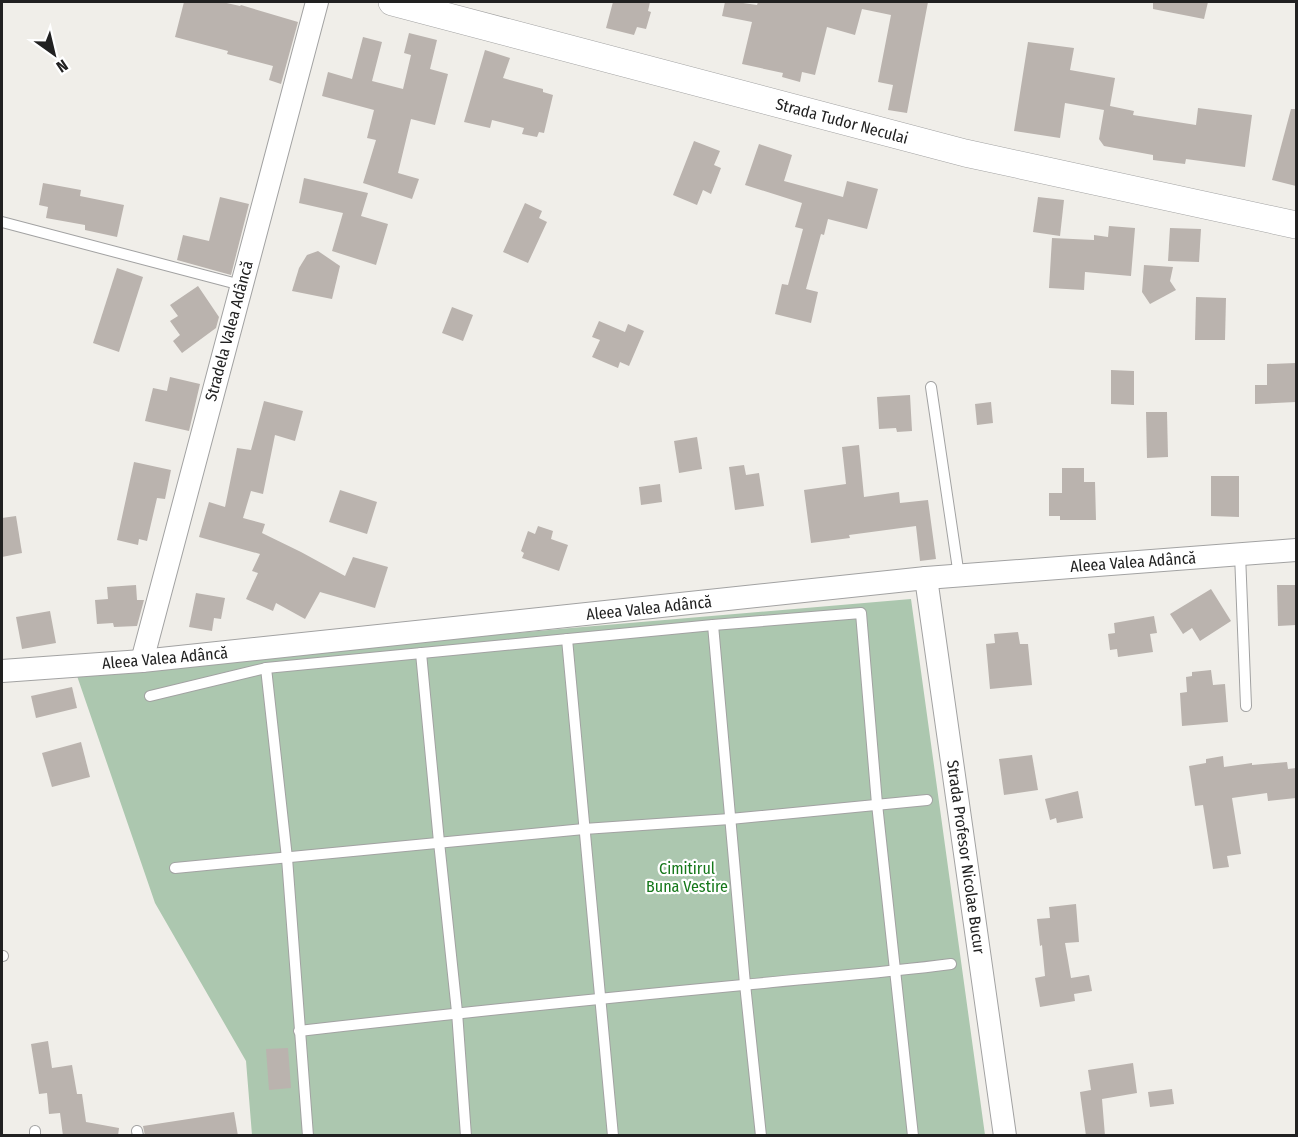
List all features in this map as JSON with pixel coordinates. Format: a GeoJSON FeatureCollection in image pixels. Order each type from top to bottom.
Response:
{"type":"FeatureCollection","features":[{"type":"Feature","properties":{"kind":"street","name":"Stradela Valea Adâncă"},"geometry":{"type":"LineString","coordinates":[[142,661],[317,2]]}},
{"type":"Feature","properties":{"kind":"street","name":"Strada Tudor Neculai"},"geometry":{"type":"LineString","coordinates":[[392,2],[965,153],[1296,225]]}},
{"type":"Feature","properties":{"kind":"street","name":"Aleea Valea Adâncă"},"geometry":{"type":"LineString","coordinates":[[2,671],[142,661],[926,578],[1296,550]]}},
{"type":"Feature","properties":{"kind":"street","name":"Strada Profesor Nicolae Bucur"},"geometry":{"type":"LineString","coordinates":[[926,578],[1005,1136]]}},
{"type":"Feature","properties":{"kind":"lane"},"geometry":{"type":"LineString","coordinates":[[2,222],[241,285]]}},
{"type":"Feature","properties":{"kind":"lane"},"geometry":{"type":"LineString","coordinates":[[931,387],[959,576]]}},
{"type":"Feature","properties":{"kind":"lane"},"geometry":{"type":"LineString","coordinates":[[1240,554],[1246,706]]}},
{"type":"Feature","properties":{"kind":"lane"},"geometry":{"type":"LineString","coordinates":[[150,696],[266,668],[861,613],[877,804],[913,1136]]}},
{"type":"Feature","properties":{"kind":"lane"},"geometry":{"type":"LineString","coordinates":[[713,625],[745,984],[762,1136]]}},
{"type":"Feature","properties":{"kind":"lane"},"geometry":{"type":"LineString","coordinates":[[567,639],[613,1136]]}},
{"type":"Feature","properties":{"kind":"lane"},"geometry":{"type":"LineString","coordinates":[[421,653],[457,1012],[465,1136]]}},
{"type":"Feature","properties":{"kind":"lane"},"geometry":{"type":"LineString","coordinates":[[266,668],[287,858],[308,1136]]}},
{"type":"Feature","properties":{"kind":"lane"},"geometry":{"type":"LineString","coordinates":[[175,868],[584,828],[730,819],[927,800]]}},
{"type":"Feature","properties":{"kind":"lane"},"geometry":{"type":"LineString","coordinates":[[299,1030],[457,1012],[895,972],[951,964]]}},
{"type":"Feature","properties":{"kind":"green space","name":"Cimitirul Buna Vestire"},"geometry":{"type":"Polygon","coordinates":[[[911,599],[985,1135],[252,1135],[246,1061],[155,903],[76,673],[911,599]]]}},
{"type":"Feature","properties":{"kind":"building"},"geometry":{"type":"Polygon","coordinates":[[[184,2],[222,2],[241,5],[298,22],[281,84],[269,80],[273,66],[175,37],[184,2]]]}},
{"type":"Feature","properties":{"kind":"building"},"geometry":{"type":"Polygon","coordinates":[[[613,2],[650,2],[648,11],[651,12],[646,29],[637,27],[634,35],[606,28],[613,2]]]}},
{"type":"Feature","properties":{"kind":"building"},"geometry":{"type":"Polygon","coordinates":[[[725,2],[757,5],[758,2],[928,2],[907,113],[888,110],[893,85],[878,82],[891,15],[862,9],[855,35],[827,27],[815,75],[802,72],[800,82],[782,77],[783,73],[742,64],[752,22],[722,16],[725,2]]]}},
{"type":"Feature","properties":{"kind":"building"},"geometry":{"type":"Polygon","coordinates":[[[1153,2],[1208,2],[1204,19],[1153,9],[1153,2]]]}},
{"type":"Feature","properties":{"kind":"building"},"geometry":{"type":"Polygon","coordinates":[[[409,33],[437,40],[430,69],[448,74],[435,125],[411,119],[398,173],[419,179],[412,199],[363,183],[376,140],[367,138],[374,110],[322,96],[328,72],[352,79],[363,37],[382,42],[372,81],[403,89],[411,55],[404,53],[409,33]]]}},
{"type":"Feature","properties":{"kind":"building"},"geometry":{"type":"Polygon","coordinates":[[[1028,42],[1074,48],[1070,70],[1115,78],[1110,106],[1134,111],[1133,115],[1196,125],[1198,108],[1252,115],[1245,167],[1186,159],[1185,164],[1153,160],[1153,155],[1104,146],[1099,139],[1104,110],[1065,103],[1060,138],[1014,131],[1028,42]]]}},
{"type":"Feature","properties":{"kind":"building"},"geometry":{"type":"Polygon","coordinates":[[[485,50],[510,58],[503,78],[543,89],[543,92],[553,95],[544,133],[539,132],[537,137],[522,134],[524,128],[492,120],[490,128],[464,122],[485,50]]]}},
{"type":"Feature","properties":{"kind":"building"},"geometry":{"type":"Polygon","coordinates":[[[1291,109],[1296,109],[1296,186],[1272,180],[1291,109]]]}},
{"type":"Feature","properties":{"kind":"building"},"geometry":{"type":"Polygon","coordinates":[[[694,141],[720,151],[714,165],[721,168],[711,194],[703,190],[697,205],[673,195],[694,141]]]}},
{"type":"Feature","properties":{"kind":"building"},"geometry":{"type":"Polygon","coordinates":[[[759,144],[792,155],[784,181],[843,197],[847,181],[878,189],[867,229],[828,219],[824,235],[821,234],[806,289],[818,292],[811,323],[775,314],[782,284],[788,285],[803,229],[795,227],[802,203],[745,185],[759,144]]]}},
{"type":"Feature","properties":{"kind":"building"},"geometry":{"type":"Polygon","coordinates":[[[304,178],[368,193],[361,216],[388,224],[376,265],[332,251],[343,213],[299,203],[304,178]]]}},
{"type":"Feature","properties":{"kind":"building"},"geometry":{"type":"Polygon","coordinates":[[[43,183],[81,190],[80,196],[124,205],[117,237],[85,230],[85,225],[46,218],[48,207],[39,205],[43,183]]]}},
{"type":"Feature","properties":{"kind":"building"},"geometry":{"type":"Polygon","coordinates":[[[220,197],[249,204],[231,275],[177,260],[183,235],[209,241],[220,197]]]}},
{"type":"Feature","properties":{"kind":"building"},"geometry":{"type":"Polygon","coordinates":[[[1038,197],[1064,200],[1060,236],[1033,232],[1038,197]]]}},
{"type":"Feature","properties":{"kind":"building"},"geometry":{"type":"Polygon","coordinates":[[[525,203],[542,211],[539,218],[547,222],[528,263],[503,252],[525,203]]]}},
{"type":"Feature","properties":{"kind":"building"},"geometry":{"type":"Polygon","coordinates":[[[1109,226],[1135,228],[1131,276],[1085,272],[1084,290],[1049,288],[1052,238],[1094,240],[1094,235],[1108,237],[1109,226]]]}},
{"type":"Feature","properties":{"kind":"building"},"geometry":{"type":"Polygon","coordinates":[[[1170,228],[1201,229],[1199,262],[1168,261],[1170,228]]]}},
{"type":"Feature","properties":{"kind":"building"},"geometry":{"type":"Polygon","coordinates":[[[318,251],[340,266],[332,299],[292,291],[299,268],[307,255],[318,251]]]}},
{"type":"Feature","properties":{"kind":"building"},"geometry":{"type":"Polygon","coordinates":[[[1144,265],[1173,267],[1170,281],[1176,290],[1150,304],[1142,292],[1144,265]]]}},
{"type":"Feature","properties":{"kind":"building"},"geometry":{"type":"Polygon","coordinates":[[[117,268],[143,277],[119,352],[93,343],[117,268]]]}},
{"type":"Feature","properties":{"kind":"building"},"geometry":{"type":"Polygon","coordinates":[[[198,286],[219,317],[216,328],[182,353],[173,341],[180,335],[170,321],[178,316],[170,305],[198,286]]]}},
{"type":"Feature","properties":{"kind":"building"},"geometry":{"type":"Polygon","coordinates":[[[1196,297],[1226,298],[1225,340],[1195,340],[1196,297]]]}},
{"type":"Feature","properties":{"kind":"building"},"geometry":{"type":"Polygon","coordinates":[[[452,307],[473,315],[463,341],[442,333],[452,307]]]}},
{"type":"Feature","properties":{"kind":"building"},"geometry":{"type":"Polygon","coordinates":[[[599,321],[625,332],[628,324],[644,331],[629,366],[620,362],[618,368],[592,357],[600,340],[592,337],[599,321]]]}},
{"type":"Feature","properties":{"kind":"building"},"geometry":{"type":"Polygon","coordinates":[[[1296,363],[1296,402],[1255,404],[1255,385],[1267,385],[1267,364],[1296,363]]]}},
{"type":"Feature","properties":{"kind":"building"},"geometry":{"type":"Polygon","coordinates":[[[1111,370],[1134,371],[1134,405],[1111,404],[1111,370]]]}},
{"type":"Feature","properties":{"kind":"building"},"geometry":{"type":"Polygon","coordinates":[[[170,377],[200,384],[189,431],[145,421],[153,388],[167,391],[170,377]]]}},
{"type":"Feature","properties":{"kind":"building"},"geometry":{"type":"Polygon","coordinates":[[[910,395],[912,431],[897,432],[896,428],[879,429],[877,397],[910,395]]]}},
{"type":"Feature","properties":{"kind":"building"},"geometry":{"type":"Polygon","coordinates":[[[264,401],[303,411],[295,441],[275,435],[263,494],[251,491],[243,518],[265,524],[262,533],[345,576],[353,557],[388,567],[375,608],[320,592],[305,619],[276,603],[273,611],[246,599],[258,573],[252,571],[260,554],[199,537],[209,502],[225,507],[237,448],[251,450],[264,401]]]}},
{"type":"Feature","properties":{"kind":"building"},"geometry":{"type":"Polygon","coordinates":[[[991,402],[993,423],[977,425],[975,404],[991,402]]]}},
{"type":"Feature","properties":{"kind":"building"},"geometry":{"type":"Polygon","coordinates":[[[1146,412],[1167,412],[1168,457],[1147,458],[1146,412]]]}},
{"type":"Feature","properties":{"kind":"building"},"geometry":{"type":"Polygon","coordinates":[[[697,437],[702,469],[679,473],[674,441],[697,437]]]}},
{"type":"Feature","properties":{"kind":"building"},"geometry":{"type":"Polygon","coordinates":[[[859,445],[864,497],[899,492],[900,503],[928,500],[936,559],[920,561],[916,526],[849,535],[850,538],[811,543],[804,490],[846,484],[842,447],[859,445]]]}},
{"type":"Feature","properties":{"kind":"building"},"geometry":{"type":"Polygon","coordinates":[[[134,462],[171,470],[165,499],[157,498],[147,541],[139,539],[138,545],[117,540],[134,462]]]}},
{"type":"Feature","properties":{"kind":"building"},"geometry":{"type":"Polygon","coordinates":[[[744,465],[746,475],[759,473],[764,506],[735,510],[729,467],[744,465]]]}},
{"type":"Feature","properties":{"kind":"building"},"geometry":{"type":"Polygon","coordinates":[[[1062,468],[1084,468],[1084,482],[1095,482],[1096,520],[1060,520],[1060,516],[1049,516],[1049,493],[1062,493],[1062,468]]]}},
{"type":"Feature","properties":{"kind":"building"},"geometry":{"type":"Polygon","coordinates":[[[1211,476],[1239,476],[1239,517],[1211,516],[1211,476]]]}},
{"type":"Feature","properties":{"kind":"building"},"geometry":{"type":"Polygon","coordinates":[[[660,484],[662,502],[641,505],[639,487],[660,484]]]}},
{"type":"Feature","properties":{"kind":"building"},"geometry":{"type":"Polygon","coordinates":[[[340,490],[377,502],[367,534],[329,522],[340,490]]]}},
{"type":"Feature","properties":{"kind":"building"},"geometry":{"type":"Polygon","coordinates":[[[16,516],[22,553],[2,557],[2,518],[16,516]]]}},
{"type":"Feature","properties":{"kind":"building"},"geometry":{"type":"Polygon","coordinates":[[[538,526],[553,531],[551,539],[568,545],[559,571],[522,558],[524,553],[521,551],[528,531],[535,534],[538,526]]]}},
{"type":"Feature","properties":{"kind":"building"},"geometry":{"type":"Polygon","coordinates":[[[136,585],[137,600],[144,600],[137,626],[114,627],[113,623],[97,624],[95,600],[108,599],[107,587],[136,585]]]}},
{"type":"Feature","properties":{"kind":"building"},"geometry":{"type":"Polygon","coordinates":[[[1277,585],[1296,585],[1296,625],[1278,626],[1277,585]]]}},
{"type":"Feature","properties":{"kind":"building"},"geometry":{"type":"Polygon","coordinates":[[[1211,589],[1231,621],[1200,641],[1192,628],[1183,634],[1170,614],[1211,589]]]}},
{"type":"Feature","properties":{"kind":"building"},"geometry":{"type":"Polygon","coordinates":[[[196,593],[225,598],[221,619],[214,618],[212,631],[189,627],[196,593]]]}},
{"type":"Feature","properties":{"kind":"building"},"geometry":{"type":"Polygon","coordinates":[[[50,611],[56,643],[22,649],[16,617],[50,611]]]}},
{"type":"Feature","properties":{"kind":"building"},"geometry":{"type":"Polygon","coordinates":[[[1154,616],[1157,633],[1150,634],[1153,652],[1118,657],[1117,649],[1110,650],[1108,634],[1115,633],[1114,623],[1154,616]]]}},
{"type":"Feature","properties":{"kind":"building"},"geometry":{"type":"Polygon","coordinates":[[[1018,632],[1020,644],[1028,644],[1032,685],[990,689],[986,644],[995,643],[994,634],[1018,632]]]}},
{"type":"Feature","properties":{"kind":"building"},"geometry":{"type":"Polygon","coordinates":[[[1211,670],[1213,685],[1225,684],[1228,722],[1182,726],[1180,693],[1187,692],[1186,677],[1192,676],[1192,672],[1211,670]]]}},
{"type":"Feature","properties":{"kind":"building"},"geometry":{"type":"Polygon","coordinates":[[[72,687],[77,708],[36,718],[31,696],[72,687]]]}},
{"type":"Feature","properties":{"kind":"building"},"geometry":{"type":"Polygon","coordinates":[[[81,742],[90,777],[52,787],[42,753],[81,742]]]}},
{"type":"Feature","properties":{"kind":"building"},"geometry":{"type":"Polygon","coordinates":[[[1032,755],[1038,790],[1004,795],[999,759],[1032,755]]]}},
{"type":"Feature","properties":{"kind":"building"},"geometry":{"type":"Polygon","coordinates":[[[1223,756],[1224,767],[1287,762],[1288,769],[1296,768],[1296,798],[1268,801],[1267,793],[1232,798],[1241,854],[1227,856],[1229,867],[1213,869],[1203,805],[1195,806],[1189,766],[1206,763],[1206,759],[1223,756]]]}},
{"type":"Feature","properties":{"kind":"building"},"geometry":{"type":"Polygon","coordinates":[[[1078,791],[1083,818],[1057,823],[1056,818],[1050,820],[1045,799],[1078,791]]]}},
{"type":"Feature","properties":{"kind":"building"},"geometry":{"type":"Polygon","coordinates":[[[1076,904],[1079,942],[1065,943],[1071,978],[1089,975],[1092,991],[1074,994],[1075,1001],[1040,1007],[1035,978],[1045,976],[1037,919],[1050,918],[1049,907],[1076,904]]]}},
{"type":"Feature","properties":{"kind":"building"},"geometry":{"type":"Polygon","coordinates":[[[48,1041],[52,1068],[72,1065],[77,1094],[82,1094],[86,1122],[119,1128],[118,1136],[63,1136],[60,1113],[49,1114],[47,1093],[39,1094],[31,1044],[48,1041]]]}},
{"type":"Feature","properties":{"kind":"building"},"geometry":{"type":"Polygon","coordinates":[[[288,1048],[291,1088],[269,1090],[266,1049],[288,1048]]]}},
{"type":"Feature","properties":{"kind":"building"},"geometry":{"type":"Polygon","coordinates":[[[1133,1063],[1137,1093],[1102,1099],[1105,1136],[1086,1136],[1080,1092],[1091,1090],[1088,1070],[1133,1063]]]}},
{"type":"Feature","properties":{"kind":"building"},"geometry":{"type":"Polygon","coordinates":[[[1172,1089],[1174,1104],[1150,1107],[1148,1092],[1172,1089]]]}},
{"type":"Feature","properties":{"kind":"building"},"geometry":{"type":"Polygon","coordinates":[[[234,1112],[238,1136],[145,1136],[143,1126],[234,1112]]]}}]}
